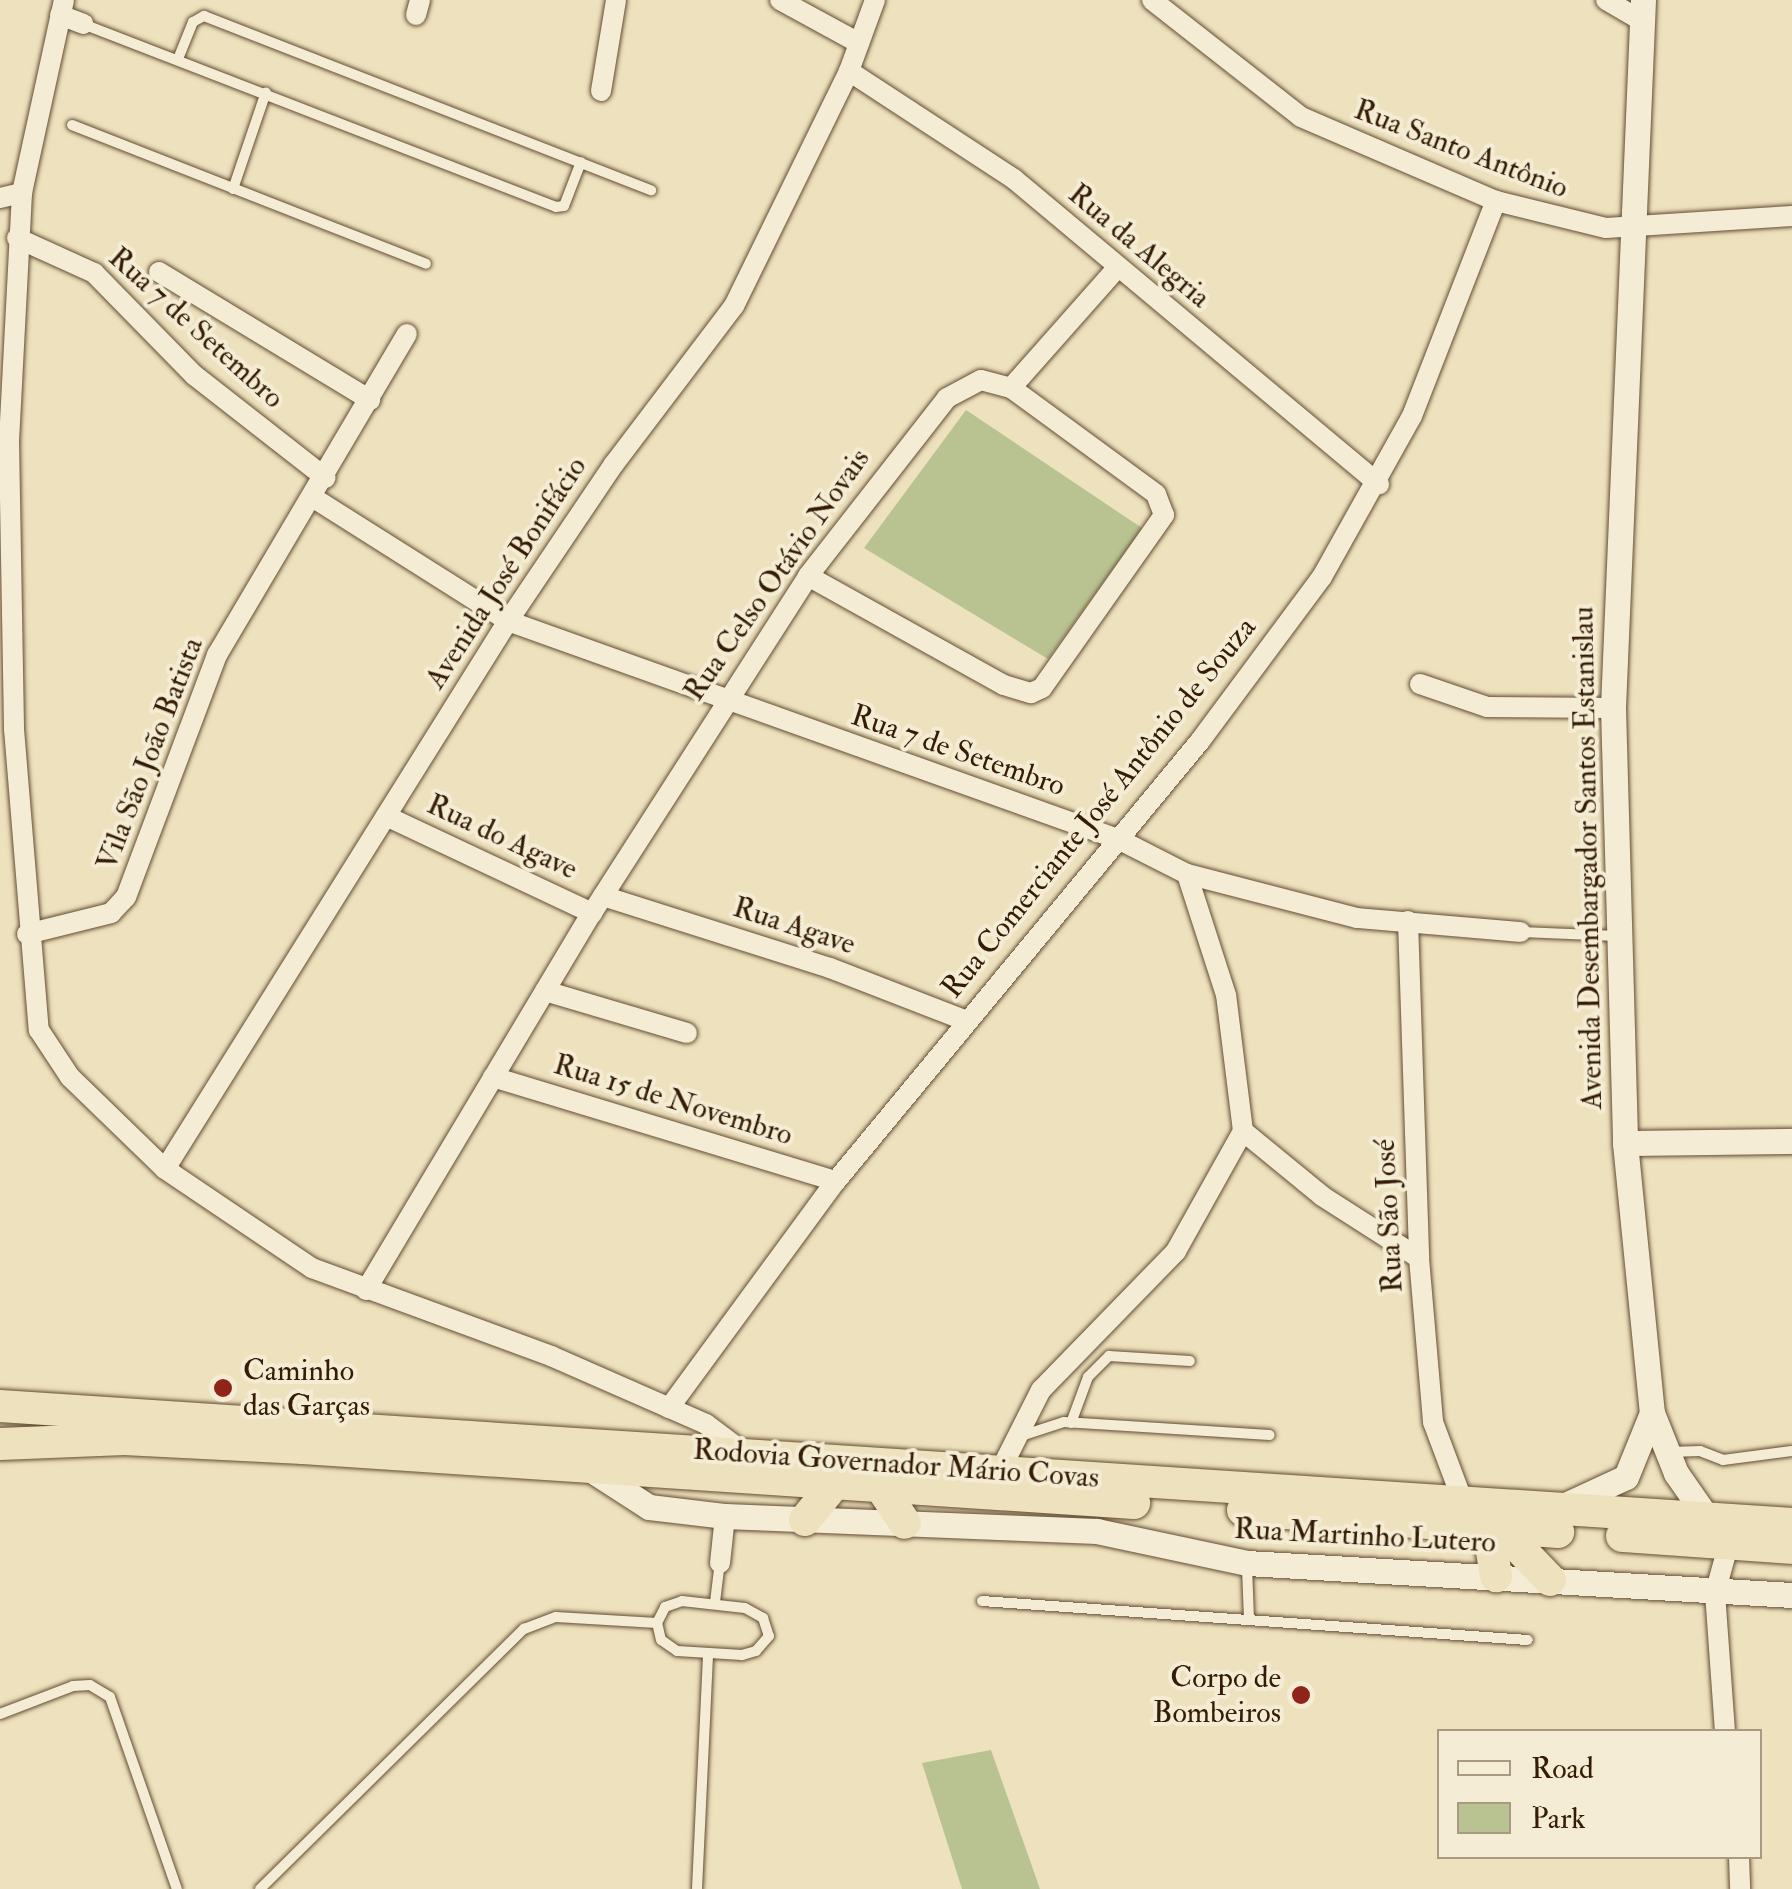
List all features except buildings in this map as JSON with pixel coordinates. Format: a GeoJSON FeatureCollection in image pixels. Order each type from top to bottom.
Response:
{"type":"FeatureCollection","features":[{"type":"Feature","properties":{"kind":"highway","name":"Rodovia Governador Mário Covas"},"geometry":{"type":"LineString","coordinates":[[0,1406],[1463,1502],[1719,1531],[1792,1548]]}},
{"type":"Feature","properties":{"kind":"highway","name":"Rodovia Governador Mário Covas"},"geometry":{"type":"LineString","coordinates":[[0,1444],[124,1438],[1494,1528],[1719,1531],[1792,1524]]}},
{"type":"Feature","properties":{"kind":"highway"},"geometry":{"type":"LineString","coordinates":[[805,1520],[835,1483]]}},
{"type":"Feature","properties":{"kind":"highway"},"geometry":{"type":"LineString","coordinates":[[881,1487],[906,1523]]}},
{"type":"Feature","properties":{"kind":"highway"},"geometry":{"type":"LineString","coordinates":[[1494,1528],[1496,1576]]}},
{"type":"Feature","properties":{"kind":"highway"},"geometry":{"type":"LineString","coordinates":[[1494,1528],[1550,1580]]}},
{"type":"Feature","properties":{"kind":"street"},"geometry":{"type":"LineString","coordinates":[[601,90],[616,0]]}},
{"type":"Feature","properties":{"kind":"street"},"geometry":{"type":"LineString","coordinates":[[780,0],[859,42]]}},
{"type":"Feature","properties":{"kind":"street","name":"Avenida José Bonifácio"},"geometry":{"type":"LineString","coordinates":[[165,1169],[508,622],[734,306],[849,71],[875,0]]}},
{"type":"Feature","properties":{"kind":"street","name":"Rua Santo Antônio"},"geometry":{"type":"LineString","coordinates":[[1152,0],[1301,117],[1496,200],[1581,226],[1792,216]]}},
{"type":"Feature","properties":{"kind":"street"},"geometry":{"type":"LineString","coordinates":[[1606,0],[1642,10]]}},
{"type":"Feature","properties":{"kind":"street"},"geometry":{"type":"LineString","coordinates":[[82,24],[62,8],[22,193],[17,238],[10,600],[27,934],[35,1013],[50,1050],[104,1113],[165,1169],[312,1268],[551,1356],[723,1433],[746,1454]]}},
{"type":"Feature","properties":{"kind":"street","name":"Avenida Desembargador Santos Estanislau"},"geometry":{"type":"LineString","coordinates":[[1642,10],[1612,708],[1622,936],[1625,1143],[1652,1414],[1668,1452],[1719,1531]]}},
{"type":"Feature","properties":{"kind":"street","name":"Rua da Alegria"},"geometry":{"type":"LineString","coordinates":[[849,71],[1014,179],[1379,484]]}},
{"type":"Feature","properties":{"kind":"street"},"geometry":{"type":"LineString","coordinates":[[0,198],[22,193]]}},
{"type":"Feature","properties":{"kind":"street","name":"Rua Comerciante José Antônio de Souza"},"geometry":{"type":"LineString","coordinates":[[669,1408],[836,1182],[964,1020],[1250,677],[1379,484],[1496,200]]}},
{"type":"Feature","properties":{"kind":"street","name":"Rua 7 de Setembro"},"geometry":{"type":"LineString","coordinates":[[17,238],[94,273],[194,375],[326,478]]}},
{"type":"Feature","properties":{"kind":"street"},"geometry":{"type":"LineString","coordinates":[[808,576],[1004,685],[1031,692],[1056,674],[1161,525],[1156,494],[1011,388],[1117,268]]}},
{"type":"Feature","properties":{"kind":"street"},"geometry":{"type":"LineString","coordinates":[[158,272],[370,400]]}},
{"type":"Feature","properties":{"kind":"street","name":"Vila São João Batista"},"geometry":{"type":"LineString","coordinates":[[27,934],[110,914],[126,897],[218,655],[278,544],[326,478],[407,334]]}},
{"type":"Feature","properties":{"kind":"street","name":"Rua Celso Otávio Novais"},"geometry":{"type":"LineString","coordinates":[[366,1290],[544,991],[724,702],[808,576],[946,398],[980,380],[1011,388]]}},
{"type":"Feature","properties":{"kind":"street","name":"Rua 7 de Setembro"},"geometry":{"type":"LineString","coordinates":[[312,497],[508,622],[1118,839],[1187,874],[1308,909],[1520,932]]}},
{"type":"Feature","properties":{"kind":"street"},"geometry":{"type":"LineString","coordinates":[[1420,684],[1487,707],[1612,708]]}},
{"type":"Feature","properties":{"kind":"street","name":"Rua do Agave"},"geometry":{"type":"LineString","coordinates":[[386,816],[598,905]]}},
{"type":"Feature","properties":{"kind":"street"},"geometry":{"type":"LineString","coordinates":[[1000,1471],[1041,1390],[1076,1348],[1176,1251],[1244,1131],[1230,1013],[1187,874]]}},
{"type":"Feature","properties":{"kind":"street","name":"Rua Agave"},"geometry":{"type":"LineString","coordinates":[[598,905],[830,968],[964,1020]]}},
{"type":"Feature","properties":{"kind":"street","name":"Rua São José"},"geometry":{"type":"LineString","coordinates":[[1408,921],[1419,1258],[1434,1422],[1463,1502]]}},
{"type":"Feature","properties":{"kind":"street"},"geometry":{"type":"LineString","coordinates":[[544,991],[688,1033]]}},
{"type":"Feature","properties":{"kind":"street","name":"Rua 15 de Novembro"},"geometry":{"type":"LineString","coordinates":[[493,1077],[836,1182]]}},
{"type":"Feature","properties":{"kind":"street"},"geometry":{"type":"LineString","coordinates":[[1244,1131],[1322,1196],[1419,1258]]}},
{"type":"Feature","properties":{"kind":"street"},"geometry":{"type":"LineString","coordinates":[[1625,1143],[1792,1141]]}},
{"type":"Feature","properties":{"kind":"street","name":"Avenida Desembargador Santos Estanislau"},"geometry":{"type":"LineString","coordinates":[[1554,1510],[1626,1477],[1652,1414]]}},
{"type":"Feature","properties":{"kind":"street","name":"Rua Martinho Lutero"},"geometry":{"type":"LineString","coordinates":[[590,1468],[649,1507],[725,1516],[1113,1532],[1246,1563],[1792,1596]]}},
{"type":"Feature","properties":{"kind":"street"},"geometry":{"type":"LineString","coordinates":[[720,1564],[725,1516]]}},
{"type":"Feature","properties":{"kind":"street"},"geometry":{"type":"LineString","coordinates":[[1719,1531],[1715,1593],[1725,1729]]}},
{"type":"Feature","properties":{"kind":"street"},"geometry":{"type":"LineString","coordinates":[[1739,1859],[1740,1889]]}},
{"type":"Feature","properties":{"kind":"lane"},"geometry":{"type":"LineString","coordinates":[[178,59],[193,22],[204,16],[651,190]]}},
{"type":"Feature","properties":{"kind":"lane"},"geometry":{"type":"LineString","coordinates":[[82,24],[556,207],[564,206],[582,162]]}},
{"type":"Feature","properties":{"kind":"lane"},"geometry":{"type":"LineString","coordinates":[[233,188],[266,92]]}},
{"type":"Feature","properties":{"kind":"lane"},"geometry":{"type":"LineString","coordinates":[[72,125],[426,264]]}},
{"type":"Feature","properties":{"kind":"lane","name":"Rua 7 de Setembro"},"geometry":{"type":"LineString","coordinates":[[1520,932],[1622,936]]}},
{"type":"Feature","properties":{"kind":"lane"},"geometry":{"type":"LineString","coordinates":[[1071,1423],[1088,1378],[1109,1356],[1190,1361]]}},
{"type":"Feature","properties":{"kind":"lane"},"geometry":{"type":"LineString","coordinates":[[1015,1438],[1071,1423],[1270,1434]]}},
{"type":"Feature","properties":{"kind":"lane"},"geometry":{"type":"LineString","coordinates":[[1668,1452],[1700,1451],[1724,1460],[1791,1452]]}},
{"type":"Feature","properties":{"kind":"lane"},"geometry":{"type":"LineString","coordinates":[[1246,1563],[1250,1620]]}},
{"type":"Feature","properties":{"kind":"lane"},"geometry":{"type":"LineString","coordinates":[[715,1602],[720,1564]]}},
{"type":"Feature","properties":{"kind":"lane"},"geometry":{"type":"LineString","coordinates":[[982,1601],[1528,1640]]}},
{"type":"Feature","properties":{"kind":"lane"},"geometry":{"type":"LineString","coordinates":[[715,1602],[755,1613],[769,1627],[769,1636],[756,1651],[708,1656],[668,1646],[656,1623],[672,1604],[715,1602]]}},
{"type":"Feature","properties":{"kind":"lane"},"geometry":{"type":"LineString","coordinates":[[260,1889],[524,1629],[556,1617],[656,1623]]}},
{"type":"Feature","properties":{"kind":"lane"},"geometry":{"type":"LineString","coordinates":[[696,1889],[708,1656]]}},
{"type":"Feature","properties":{"kind":"lane"},"geometry":{"type":"LineString","coordinates":[[0,1714],[74,1686],[90,1684],[110,1698],[177,1889]]}},
{"type":"Feature","properties":{"kind":"green space"},"geometry":{"type":"Polygon","coordinates":[[[966,410],[1142,528],[1048,659],[864,548],[966,410]]]}},
{"type":"Feature","properties":{"kind":"green space"},"geometry":{"type":"Polygon","coordinates":[[[991,1750],[1040,1889],[962,1889],[922,1763],[991,1750]]]}},
{"type":"Feature","properties":{"kind":"place","name":"Caminho das Garças"},"geometry":{"type":"Point","coordinates":[223,1388]}},
{"type":"Feature","properties":{"kind":"place","name":"Corpo de Bombeiros"},"geometry":{"type":"Point","coordinates":[1301,1695]}}]}
